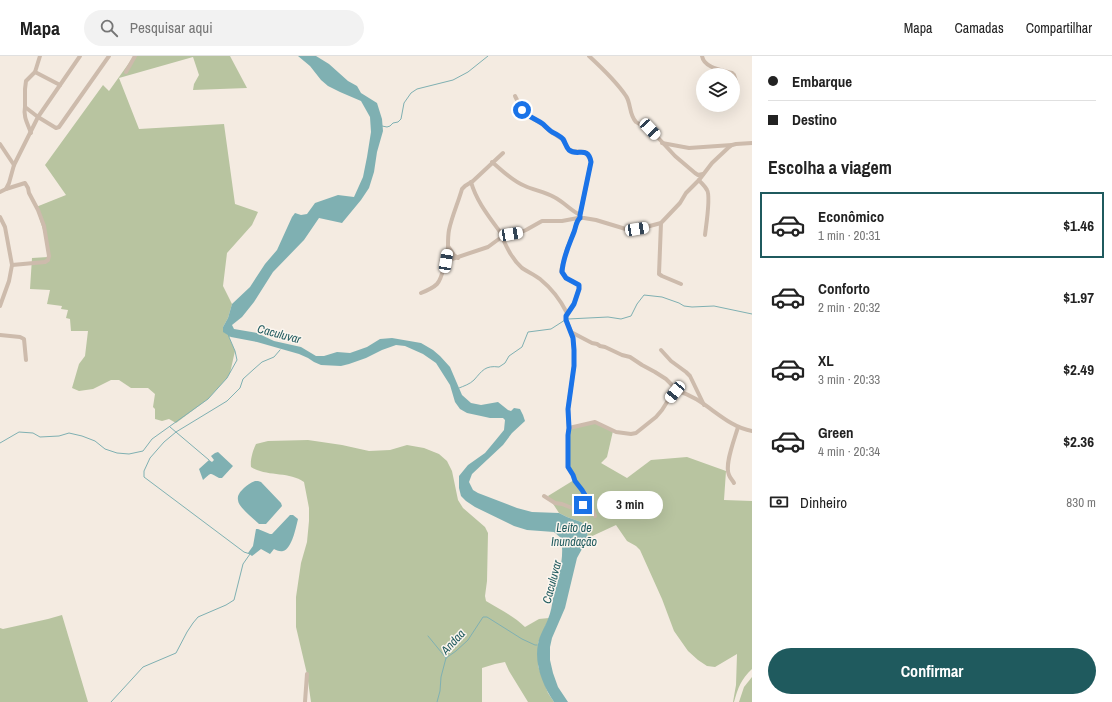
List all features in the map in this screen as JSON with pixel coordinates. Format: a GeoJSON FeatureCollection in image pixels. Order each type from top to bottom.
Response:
{"type":"FeatureCollection","features":[{"type":"Feature","properties":{"kind":"street"},"geometry":{"type":"LineString","coordinates":[[31,132],[25,119],[24,110],[26,107],[26,81],[35,72],[40,56]]}},
{"type":"Feature","properties":{"kind":"street"},"geometry":{"type":"LineString","coordinates":[[6,189],[14,165],[38,117],[80,56]]}},
{"type":"Feature","properties":{"kind":"street"},"geometry":{"type":"LineString","coordinates":[[26,107],[53,127],[59,127],[109,56]]}},
{"type":"Feature","properties":{"kind":"street"},"geometry":{"type":"LineString","coordinates":[[126,72],[135,56]]}},
{"type":"Feature","properties":{"kind":"street"},"geometry":{"type":"LineString","coordinates":[[589,56],[603,69],[625,95],[628,100],[632,117],[636,122],[650,129],[662,143],[694,173],[698,175],[703,174]]}},
{"type":"Feature","properties":{"kind":"street"},"geometry":{"type":"LineString","coordinates":[[702,56],[705,63],[716,68]]}},
{"type":"Feature","properties":{"kind":"street"},"geometry":{"type":"LineString","coordinates":[[35,72],[60,85]]}},
{"type":"Feature","properties":{"kind":"street"},"geometry":{"type":"LineString","coordinates":[[515,96],[524,113],[562,139],[569,150],[584,152],[591,162],[579,217],[567,249],[562,272],[566,278],[579,285],[574,304],[566,316],[566,320],[573,338],[574,350],[574,366],[568,409],[568,467],[575,481],[588,500],[595,516]]}},
{"type":"Feature","properties":{"kind":"street"},"geometry":{"type":"LineString","coordinates":[[662,143],[686,148],[752,143]]}},
{"type":"Feature","properties":{"kind":"street"},"geometry":{"type":"LineString","coordinates":[[0,144],[14,165]]}},
{"type":"Feature","properties":{"kind":"street"},"geometry":{"type":"LineString","coordinates":[[446,261],[488,247],[503,236],[526,230],[545,220],[562,220],[579,217],[596,220],[629,230],[661,223],[712,163],[732,145]]}},
{"type":"Feature","properties":{"kind":"street"},"geometry":{"type":"LineString","coordinates":[[421,294],[437,284],[439,281],[446,261],[448,232],[462,189],[503,153]]}},
{"type":"Feature","properties":{"kind":"street"},"geometry":{"type":"LineString","coordinates":[[0,154],[7,154]]}},
{"type":"Feature","properties":{"kind":"street"},"geometry":{"type":"LineString","coordinates":[[492,162],[517,182],[526,187],[556,198],[579,217]]}},
{"type":"Feature","properties":{"kind":"street"},"geometry":{"type":"LineString","coordinates":[[699,180],[709,193],[705,235]]}},
{"type":"Feature","properties":{"kind":"street"},"geometry":{"type":"LineString","coordinates":[[471,182],[484,210],[503,236],[508,251],[514,260],[522,268],[540,278],[549,287],[562,303],[567,313]]}},
{"type":"Feature","properties":{"kind":"street"},"geometry":{"type":"LineString","coordinates":[[0,192],[25,183],[44,226],[49,256],[48,260],[45,262],[12,265]]}},
{"type":"Feature","properties":{"kind":"street"},"geometry":{"type":"LineString","coordinates":[[0,217],[5,227],[12,265],[9,281],[0,306]]}},
{"type":"Feature","properties":{"kind":"street"},"geometry":{"type":"LineString","coordinates":[[661,223],[659,274],[681,284]]}},
{"type":"Feature","properties":{"kind":"street"},"geometry":{"type":"LineString","coordinates":[[448,246],[458,258]]}},
{"type":"Feature","properties":{"kind":"street"},"geometry":{"type":"LineString","coordinates":[[571,332],[600,346],[630,357],[666,379],[678,391],[705,405],[738,427],[752,431]]}},
{"type":"Feature","properties":{"kind":"street"},"geometry":{"type":"LineString","coordinates":[[0,335],[20,337],[24,339],[26,360]]}},
{"type":"Feature","properties":{"kind":"street"},"geometry":{"type":"LineString","coordinates":[[661,350],[671,362],[690,376],[705,405]]}},
{"type":"Feature","properties":{"kind":"street"},"geometry":{"type":"LineString","coordinates":[[569,428],[595,422],[602,424],[610,430],[616,432],[631,434],[636,433],[656,418],[675,392],[678,391]]}},
{"type":"Feature","properties":{"kind":"street"},"geometry":{"type":"LineString","coordinates":[[734,483],[728,475],[728,469],[738,427]]}},
{"type":"Feature","properties":{"kind":"street"},"geometry":{"type":"LineString","coordinates":[[544,496],[555,504],[562,504],[572,508],[583,505],[588,500]]}},
{"type":"Feature","properties":{"kind":"street"},"geometry":{"type":"LineString","coordinates":[[305,702],[306,674]]}},
{"type":"Feature","properties":{"kind":"green space"},"geometry":{"type":"Polygon","coordinates":[[[134,56],[230,56],[247,88],[193,90],[194,84],[199,75],[193,57],[119,78],[139,129],[224,124],[235,204],[258,212],[252,225],[227,253],[223,286],[232,304],[228,318],[223,327],[223,331],[231,337],[229,337],[235,351],[230,373],[208,399],[176,423],[169,419],[162,421],[155,419],[155,409],[153,407],[155,394],[148,388],[131,388],[119,380],[111,380],[93,389],[79,391],[72,388],[79,364],[85,356],[88,331],[71,331],[70,319],[66,318],[68,310],[61,309],[62,306],[47,304],[50,290],[30,289],[32,258],[48,257],[44,233],[36,207],[66,195],[45,165],[103,85],[109,91],[134,56]]]}},
{"type":"Feature","properties":{"kind":"green space"},"geometry":{"type":"Polygon","coordinates":[[[595,422],[613,431],[607,457],[601,463],[627,478],[651,460],[687,457],[726,471],[724,500],[752,501],[752,669],[740,684],[734,702],[737,654],[715,667],[707,666],[698,660],[688,651],[674,631],[662,599],[640,550],[627,541],[616,525],[588,538],[586,526],[581,522],[559,513],[548,496],[574,480],[569,469],[569,428],[595,422]]]}},
{"type":"Feature","properties":{"kind":"green space"},"geometry":{"type":"Polygon","coordinates":[[[308,440],[369,451],[390,450],[407,445],[424,448],[439,454],[447,461],[452,471],[458,500],[463,508],[485,527],[488,533],[486,601],[511,616],[525,627],[539,619],[549,618],[538,643],[538,666],[548,693],[554,702],[528,702],[505,662],[482,668],[482,702],[311,702],[307,674],[296,627],[296,597],[301,563],[307,542],[309,521],[309,508],[304,482],[292,476],[264,472],[251,467],[252,455],[256,444],[268,441],[308,440]]]}},
{"type":"Feature","properties":{"kind":"green space"},"geometry":{"type":"Polygon","coordinates":[[[62,615],[88,702],[0,702],[0,628],[3,629],[62,615]]]}},
{"type":"Feature","properties":{"kind":"green space"},"geometry":{"type":"Polygon","coordinates":[[[752,677],[752,702],[739,702],[744,687],[752,677]]]}},
{"type":"Feature","properties":{"kind":"water","name":"Leito de Inundação"},"geometry":{"type":"Polygon","coordinates":[[[298,56],[316,56],[329,64],[348,81],[357,86],[361,93],[377,103],[382,119],[383,131],[377,152],[374,172],[369,188],[342,223],[319,218],[304,240],[273,272],[254,302],[242,317],[232,325],[234,329],[257,333],[274,341],[301,347],[316,356],[324,356],[337,352],[350,353],[367,347],[380,339],[392,338],[421,343],[433,350],[450,367],[462,395],[471,403],[481,405],[498,402],[511,411],[514,408],[520,409],[525,421],[512,433],[503,445],[472,474],[469,482],[473,490],[478,493],[517,508],[532,512],[559,513],[581,522],[586,526],[588,538],[577,558],[565,608],[552,638],[550,647],[550,660],[553,673],[558,687],[568,702],[554,702],[543,682],[537,659],[539,641],[550,614],[560,568],[562,553],[561,538],[554,532],[527,530],[514,526],[475,507],[461,496],[459,488],[459,476],[468,465],[485,453],[495,441],[504,430],[505,420],[503,418],[490,418],[467,413],[460,409],[455,402],[450,385],[436,363],[423,354],[405,346],[396,345],[366,358],[341,366],[321,365],[299,354],[257,342],[231,337],[223,332],[223,327],[228,318],[232,304],[250,287],[265,264],[277,250],[295,213],[301,215],[307,214],[315,203],[338,195],[354,197],[363,177],[371,132],[370,117],[361,101],[328,86],[310,66],[298,56]]]}},
{"type":"Feature","properties":{"kind":"water"},"geometry":{"type":"Polygon","coordinates":[[[218,452],[233,466],[222,478],[210,474],[203,480],[199,469],[209,460],[212,462],[214,460],[211,456],[218,452]]]}},
{"type":"Feature","properties":{"kind":"water"},"geometry":{"type":"Polygon","coordinates":[[[255,481],[261,482],[281,503],[282,506],[266,524],[259,524],[243,509],[238,500],[238,496],[247,485],[255,481]]]}},
{"type":"Feature","properties":{"kind":"water"},"geometry":{"type":"Polygon","coordinates":[[[290,515],[293,515],[298,519],[291,542],[286,549],[283,551],[278,551],[274,549],[270,554],[261,549],[252,556],[248,553],[253,546],[256,529],[272,534],[290,515]]]}},
{"type":"Feature","properties":{"kind":"waterway"},"geometry":{"type":"LineString","coordinates":[[382,126],[390,126],[401,119],[404,103],[411,93],[417,89],[453,80],[468,72],[488,56]]}},
{"type":"Feature","properties":{"kind":"waterway"},"geometry":{"type":"LineString","coordinates":[[568,319],[608,317],[621,319],[631,316],[637,304],[644,295],[662,297],[684,306],[714,306],[752,314]]}},
{"type":"Feature","properties":{"kind":"waterway"},"geometry":{"type":"LineString","coordinates":[[459,388],[467,385],[484,369],[499,367],[505,363],[509,356],[522,347],[528,332],[551,329],[565,320]]}},
{"type":"Feature","properties":{"kind":"waterway"},"geometry":{"type":"LineString","coordinates":[[0,443],[19,432],[33,433],[40,437],[59,436],[69,433],[95,441],[105,449],[117,453],[129,454],[143,451],[152,439],[208,399],[227,378],[237,360],[228,334]]}},
{"type":"Feature","properties":{"kind":"waterway"},"geometry":{"type":"LineString","coordinates":[[111,702],[143,667],[176,653],[187,632],[198,617],[234,600],[243,564],[250,554],[244,552],[144,477],[144,471],[150,458],[164,442],[176,432],[227,401],[240,388],[243,379],[262,362],[274,357],[280,350]]}},
{"type":"Feature","properties":{"kind":"waterway"},"geometry":{"type":"LineString","coordinates":[[170,427],[209,460]]}},
{"type":"Feature","properties":{"kind":"waterway","name":"Andaa"},"geometry":{"type":"LineString","coordinates":[[437,702],[446,658],[468,640],[483,617],[487,617],[522,639],[537,645]]}},
{"type":"Feature","properties":{"kind":"waterway"},"geometry":{"type":"LineString","coordinates":[[428,636],[446,658]]}},
{"type":"Feature","properties":{"kind":"route"},"geometry":{"type":"LineString","coordinates":[[522,110],[524,113],[562,139],[569,150],[586,153],[591,162],[580,218],[578,218],[562,267],[562,272],[566,278],[579,285],[577,298],[566,316],[566,320],[573,338],[574,350],[574,366],[568,409],[568,467],[575,481],[588,500],[583,505]]}},
{"type":"Feature","properties":{"kind":"water label","name":"Caculuvar"},"geometry":{"type":"Point","coordinates":[279,334]}},
{"type":"Feature","properties":{"kind":"water label","name":"Caculuvar"},"geometry":{"type":"Point","coordinates":[552,582]}}]}
